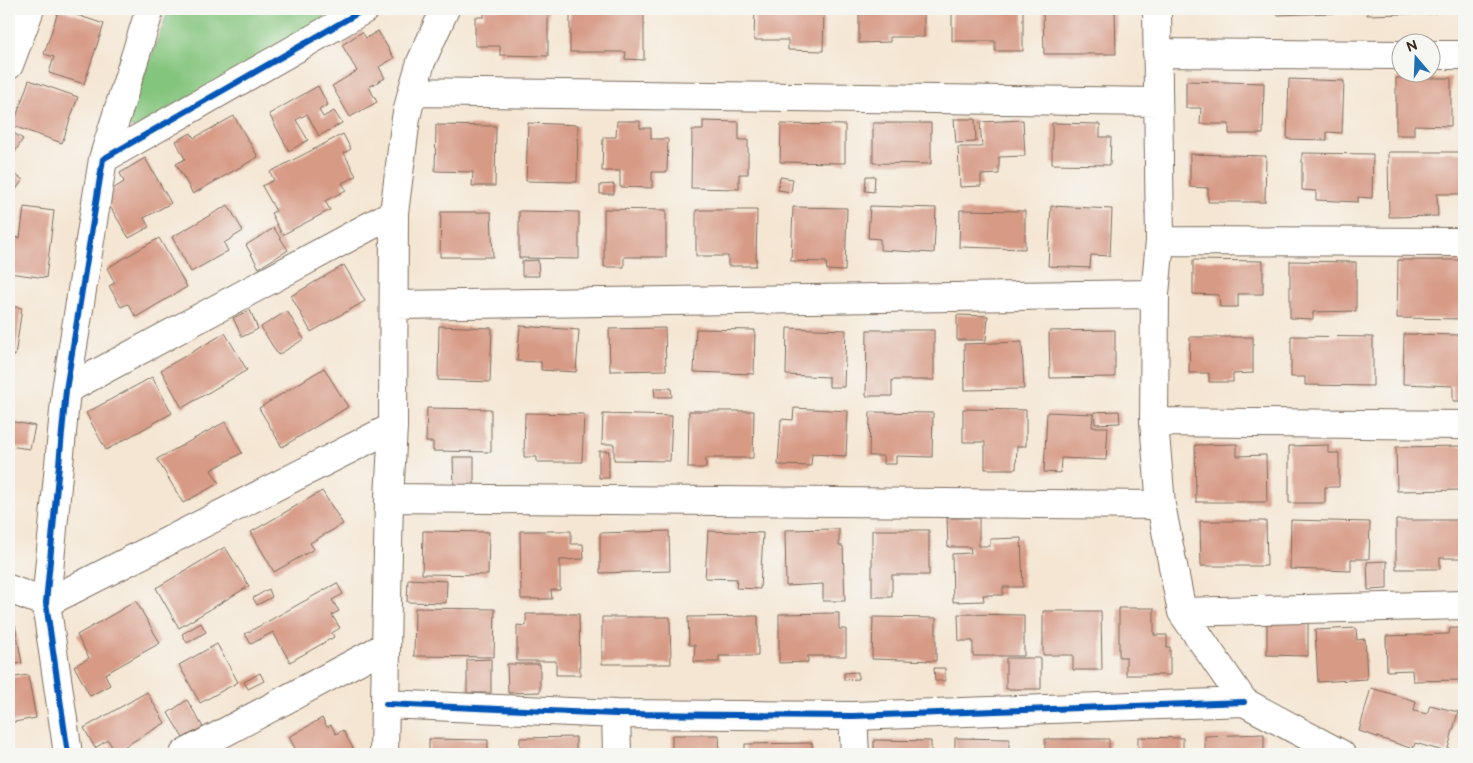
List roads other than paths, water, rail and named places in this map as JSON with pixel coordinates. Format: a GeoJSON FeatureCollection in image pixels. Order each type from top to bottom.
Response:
{"type":"FeatureCollection","features":[{"type":"Feature","properties":{"kind":"street"},"geometry":{"type":"LineString","coordinates":[[9,65],[30,9]]}},
{"type":"Feature","properties":{"kind":"street"},"geometry":{"type":"LineString","coordinates":[[68,754],[46,603],[66,390],[103,159],[150,9]]}},
{"type":"Feature","properties":{"kind":"street"},"geometry":{"type":"LineString","coordinates":[[103,159],[365,9]]}},
{"type":"Feature","properties":{"kind":"street"},"geometry":{"type":"LineString","coordinates":[[1157,9],[1160,241],[1155,294],[1154,422],[1161,505],[1182,612],[1244,702],[1313,747],[1341,754]]}},
{"type":"Feature","properties":{"kind":"street"},"geometry":{"type":"LineString","coordinates":[[384,754],[389,498],[393,427],[394,213],[406,118],[412,92],[421,62],[442,10]]}},
{"type":"Feature","properties":{"kind":"street"},"geometry":{"type":"LineString","coordinates":[[1157,53],[1390,54]]}},
{"type":"Feature","properties":{"kind":"street"},"geometry":{"type":"LineString","coordinates":[[1440,55],[1464,55]]}},
{"type":"Feature","properties":{"kind":"street"},"geometry":{"type":"LineString","coordinates":[[412,92],[1158,102]]}},
{"type":"Feature","properties":{"kind":"street"},"geometry":{"type":"LineString","coordinates":[[66,390],[394,213]]}},
{"type":"Feature","properties":{"kind":"street"},"geometry":{"type":"LineString","coordinates":[[1160,241],[1464,242]]}},
{"type":"Feature","properties":{"kind":"street"},"geometry":{"type":"LineString","coordinates":[[394,305],[1155,294]]}},
{"type":"Feature","properties":{"kind":"street"},"geometry":{"type":"LineString","coordinates":[[1154,422],[1464,425]]}},
{"type":"Feature","properties":{"kind":"street"},"geometry":{"type":"LineString","coordinates":[[9,589],[46,603],[393,427]]}},
{"type":"Feature","properties":{"kind":"street"},"geometry":{"type":"LineString","coordinates":[[389,498],[1161,505]]}},
{"type":"Feature","properties":{"kind":"street"},"geometry":{"type":"LineString","coordinates":[[1182,612],[1464,605]]}},
{"type":"Feature","properties":{"kind":"street"},"geometry":{"type":"LineString","coordinates":[[184,754],[386,646]]}},
{"type":"Feature","properties":{"kind":"street"},"geometry":{"type":"LineString","coordinates":[[386,704],[616,714],[853,716],[1244,702]]}},
{"type":"Feature","properties":{"kind":"street"},"geometry":{"type":"LineString","coordinates":[[616,714],[617,754]]}},
{"type":"Feature","properties":{"kind":"street"},"geometry":{"type":"LineString","coordinates":[[853,716],[855,754]]}}]}
